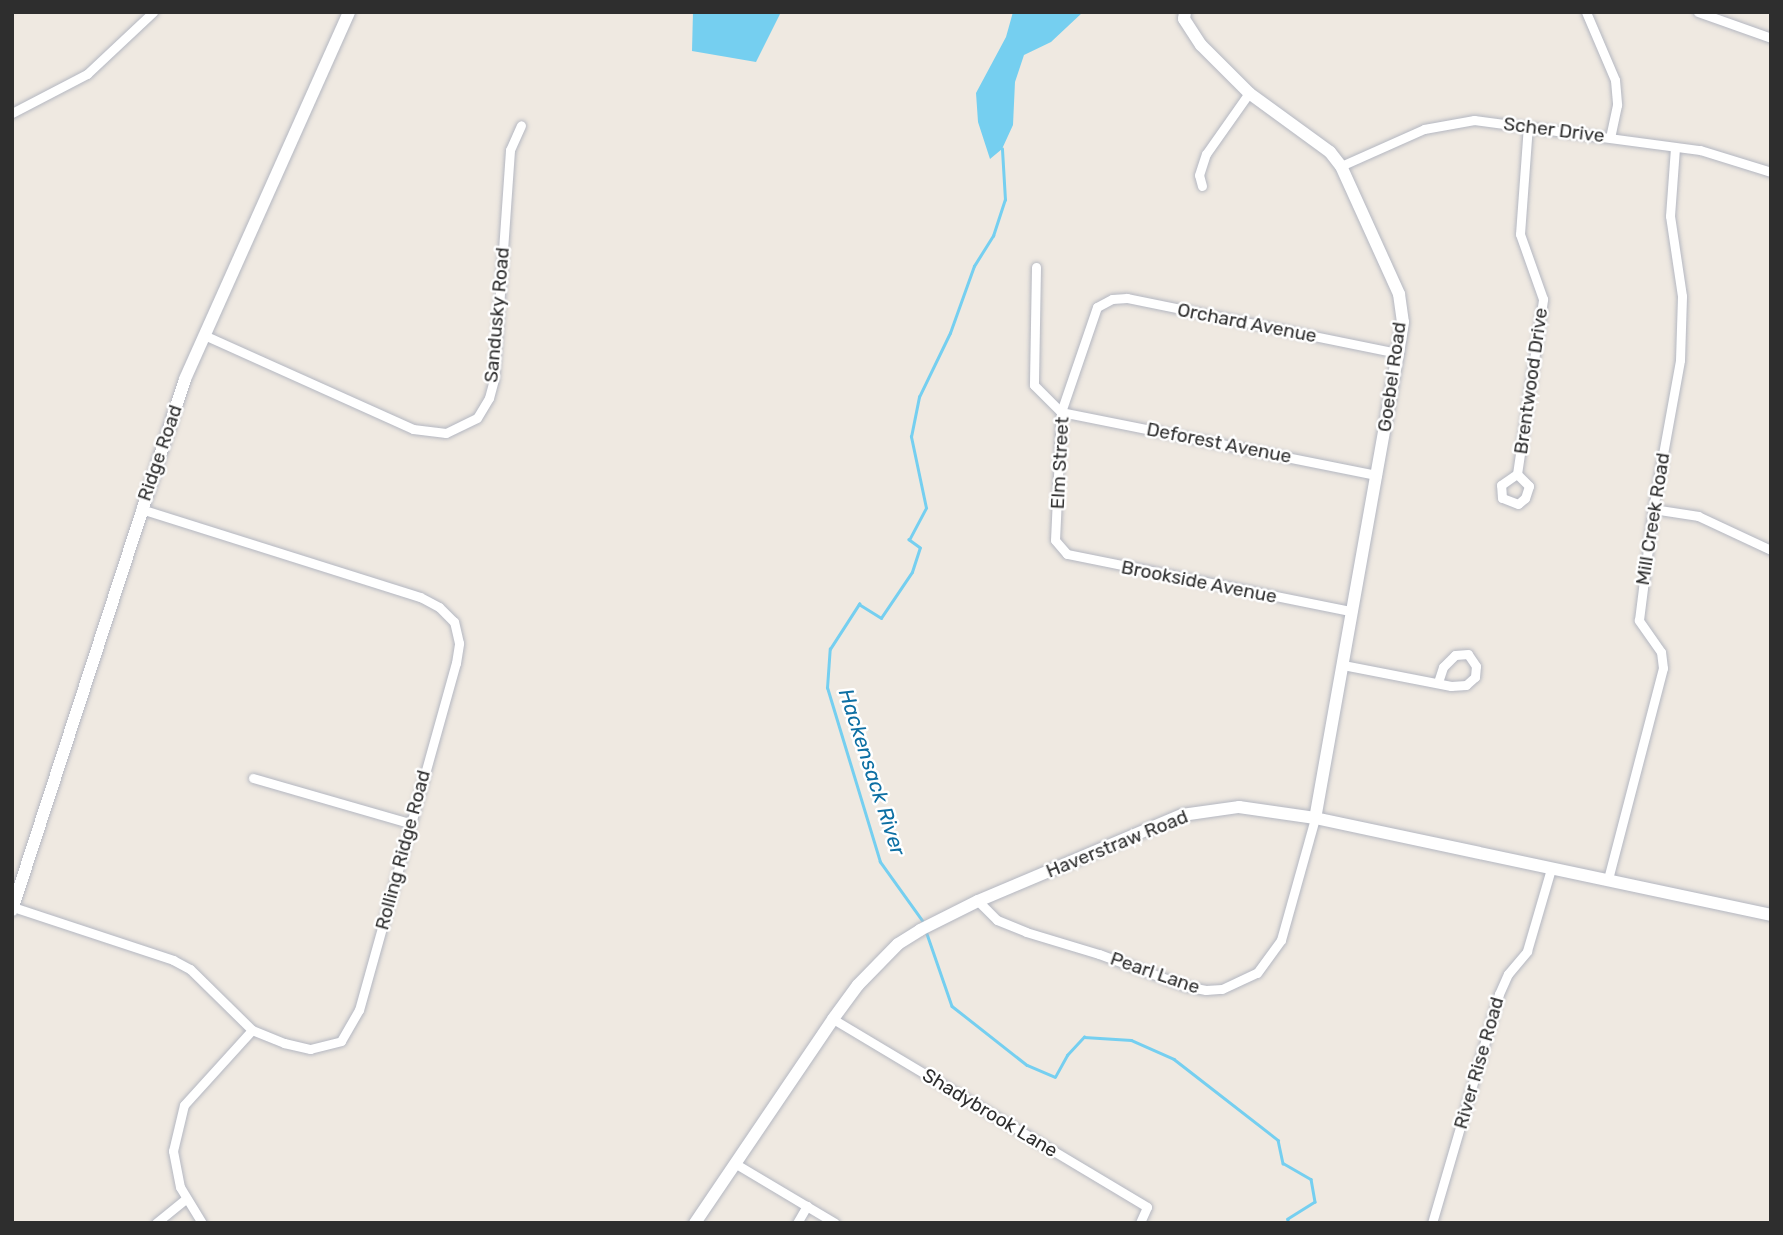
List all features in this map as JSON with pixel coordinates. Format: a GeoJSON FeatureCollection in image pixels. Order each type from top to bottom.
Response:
{"type":"FeatureCollection","features":[{"type":"Feature","properties":{"kind":"street"},"geometry":{"type":"LineString","coordinates":[[12,113],[88,74],[153,12]]}},
{"type":"Feature","properties":{"kind":"street","name":"Ridge Road"},"geometry":{"type":"LineString","coordinates":[[13,909],[167,429],[204,335],[349,12]]}},
{"type":"Feature","properties":{"kind":"street","name":"Goebel Road"},"geometry":{"type":"LineString","coordinates":[[1185,12],[1184,19],[1201,44],[1249,93],[1330,152],[1341,166],[1399,294],[1403,322],[1398,354],[1315,818]]}},
{"type":"Feature","properties":{"kind":"street"},"geometry":{"type":"LineString","coordinates":[[1586,12],[1615,80],[1617,105],[1610,137]]}},
{"type":"Feature","properties":{"kind":"street"},"geometry":{"type":"LineString","coordinates":[[1698,12],[1771,38]]}},
{"type":"Feature","properties":{"kind":"street"},"geometry":{"type":"LineString","coordinates":[[1202,186],[1199,175],[1206,155],[1249,93]]}},
{"type":"Feature","properties":{"kind":"street","name":"Scher Drive"},"geometry":{"type":"LineString","coordinates":[[1341,166],[1424,129],[1474,120],[1700,150],[1771,172]]}},
{"type":"Feature","properties":{"kind":"street","name":"Sandusky Road"},"geometry":{"type":"LineString","coordinates":[[204,335],[413,429],[446,433],[477,418],[489,398],[494,379],[510,150],[522,125]]}},
{"type":"Feature","properties":{"kind":"street","name":"Brentwood Drive"},"geometry":{"type":"LineString","coordinates":[[1517,474],[1543,299],[1520,233],[1528,126]]}},
{"type":"Feature","properties":{"kind":"street","name":"Mill Creek Road"},"geometry":{"type":"LineString","coordinates":[[1608,879],[1663,668],[1661,652],[1639,620],[1653,509],[1679,360],[1682,296],[1670,216],[1675,148]]}},
{"type":"Feature","properties":{"kind":"street"},"geometry":{"type":"LineString","coordinates":[[1036,267],[1034,385],[1061,412]]}},
{"type":"Feature","properties":{"kind":"street","name":"Orchard Avenue"},"geometry":{"type":"LineString","coordinates":[[1097,307],[1112,299],[1127,298],[1398,354]]}},
{"type":"Feature","properties":{"kind":"street","name":"Elm Street"},"geometry":{"type":"LineString","coordinates":[[1055,540],[1061,412],[1097,307]]}},
{"type":"Feature","properties":{"kind":"street","name":"Deforest Avenue"},"geometry":{"type":"LineString","coordinates":[[1061,412],[1377,475]]}},
{"type":"Feature","properties":{"kind":"street","name":"Rolling Ridge Road"},"geometry":{"type":"LineString","coordinates":[[13,909],[181,963],[223,999],[252,1030],[310,1049],[341,1041],[359,1010],[456,663],[458,643],[454,622],[439,607],[420,597],[141,509]]}},
{"type":"Feature","properties":{"kind":"street"},"geometry":{"type":"LineString","coordinates":[[1653,509],[1698,516],[1771,550]]}},
{"type":"Feature","properties":{"kind":"street","name":"Brookside Avenue"},"geometry":{"type":"LineString","coordinates":[[1055,540],[1067,554],[1080,559],[1350,611]]}},
{"type":"Feature","properties":{"kind":"street"},"geometry":{"type":"LineString","coordinates":[[1343,665],[1451,686],[1466,685],[1475,677],[1476,666],[1468,654],[1455,655],[1443,667],[1438,682]]}},
{"type":"Feature","properties":{"kind":"street"},"geometry":{"type":"LineString","coordinates":[[253,778],[409,824]]}},
{"type":"Feature","properties":{"kind":"street","name":"Haverstraw Road"},"geometry":{"type":"LineString","coordinates":[[695,1223],[833,1019],[858,985],[898,944],[978,901],[1182,816],[1239,807],[1315,818],[1771,915]]}},
{"type":"Feature","properties":{"kind":"street","name":"Pearl Lane"},"geometry":{"type":"LineString","coordinates":[[978,901],[998,920],[1026,932],[1099,954],[1185,986],[1206,990],[1222,989],[1257,973],[1281,940],[1315,818]]}},
{"type":"Feature","properties":{"kind":"street","name":"River Rise Road"},"geometry":{"type":"LineString","coordinates":[[1432,1223],[1499,993],[1508,974],[1527,951],[1551,869]]}},
{"type":"Feature","properties":{"kind":"street","name":"Shadybrook Lane"},"geometry":{"type":"LineString","coordinates":[[833,1019],[1147,1207],[1140,1223]]}},
{"type":"Feature","properties":{"kind":"street"},"geometry":{"type":"LineString","coordinates":[[198,1222],[180,1187],[173,1151],[184,1105],[252,1030]]}},
{"type":"Feature","properties":{"kind":"street"},"geometry":{"type":"LineString","coordinates":[[736,1164],[835,1223]]}},
{"type":"Feature","properties":{"kind":"street"},"geometry":{"type":"LineString","coordinates":[[156,1223],[186,1199]]}},
{"type":"Feature","properties":{"kind":"street"},"geometry":{"type":"LineString","coordinates":[[797,1223],[807,1206]]}},
{"type":"Feature","properties":{"kind":"water"},"geometry":{"type":"Polygon","coordinates":[[[693,12],[781,12],[756,62],[692,51],[693,12]]]}},
{"type":"Feature","properties":{"kind":"water"},"geometry":{"type":"Polygon","coordinates":[[[1013,12],[1083,12],[1051,42],[1024,55],[1015,82],[1013,125],[1002,149],[990,159],[978,122],[976,93],[1006,37],[1013,12]]]}},
{"type":"Feature","properties":{"kind":"waterway","name":"Hackensack River"},"geometry":{"type":"LineString","coordinates":[[923,922],[880,862],[827,688],[830,649],[859,604],[881,618],[912,572],[920,548],[909,540],[926,508],[911,437],[919,397],[950,333],[974,266],[993,236],[1005,200],[1002,149]]}},
{"type":"Feature","properties":{"kind":"waterway","name":"Hackensack River"},"geometry":{"type":"LineString","coordinates":[[926,931],[952,1006],[1027,1065],[1055,1077],[1067,1055],[1084,1037],[1131,1040],[1174,1059],[1278,1140],[1283,1163],[1311,1179],[1315,1202],[1288,1219],[1288,1223]]}}]}
